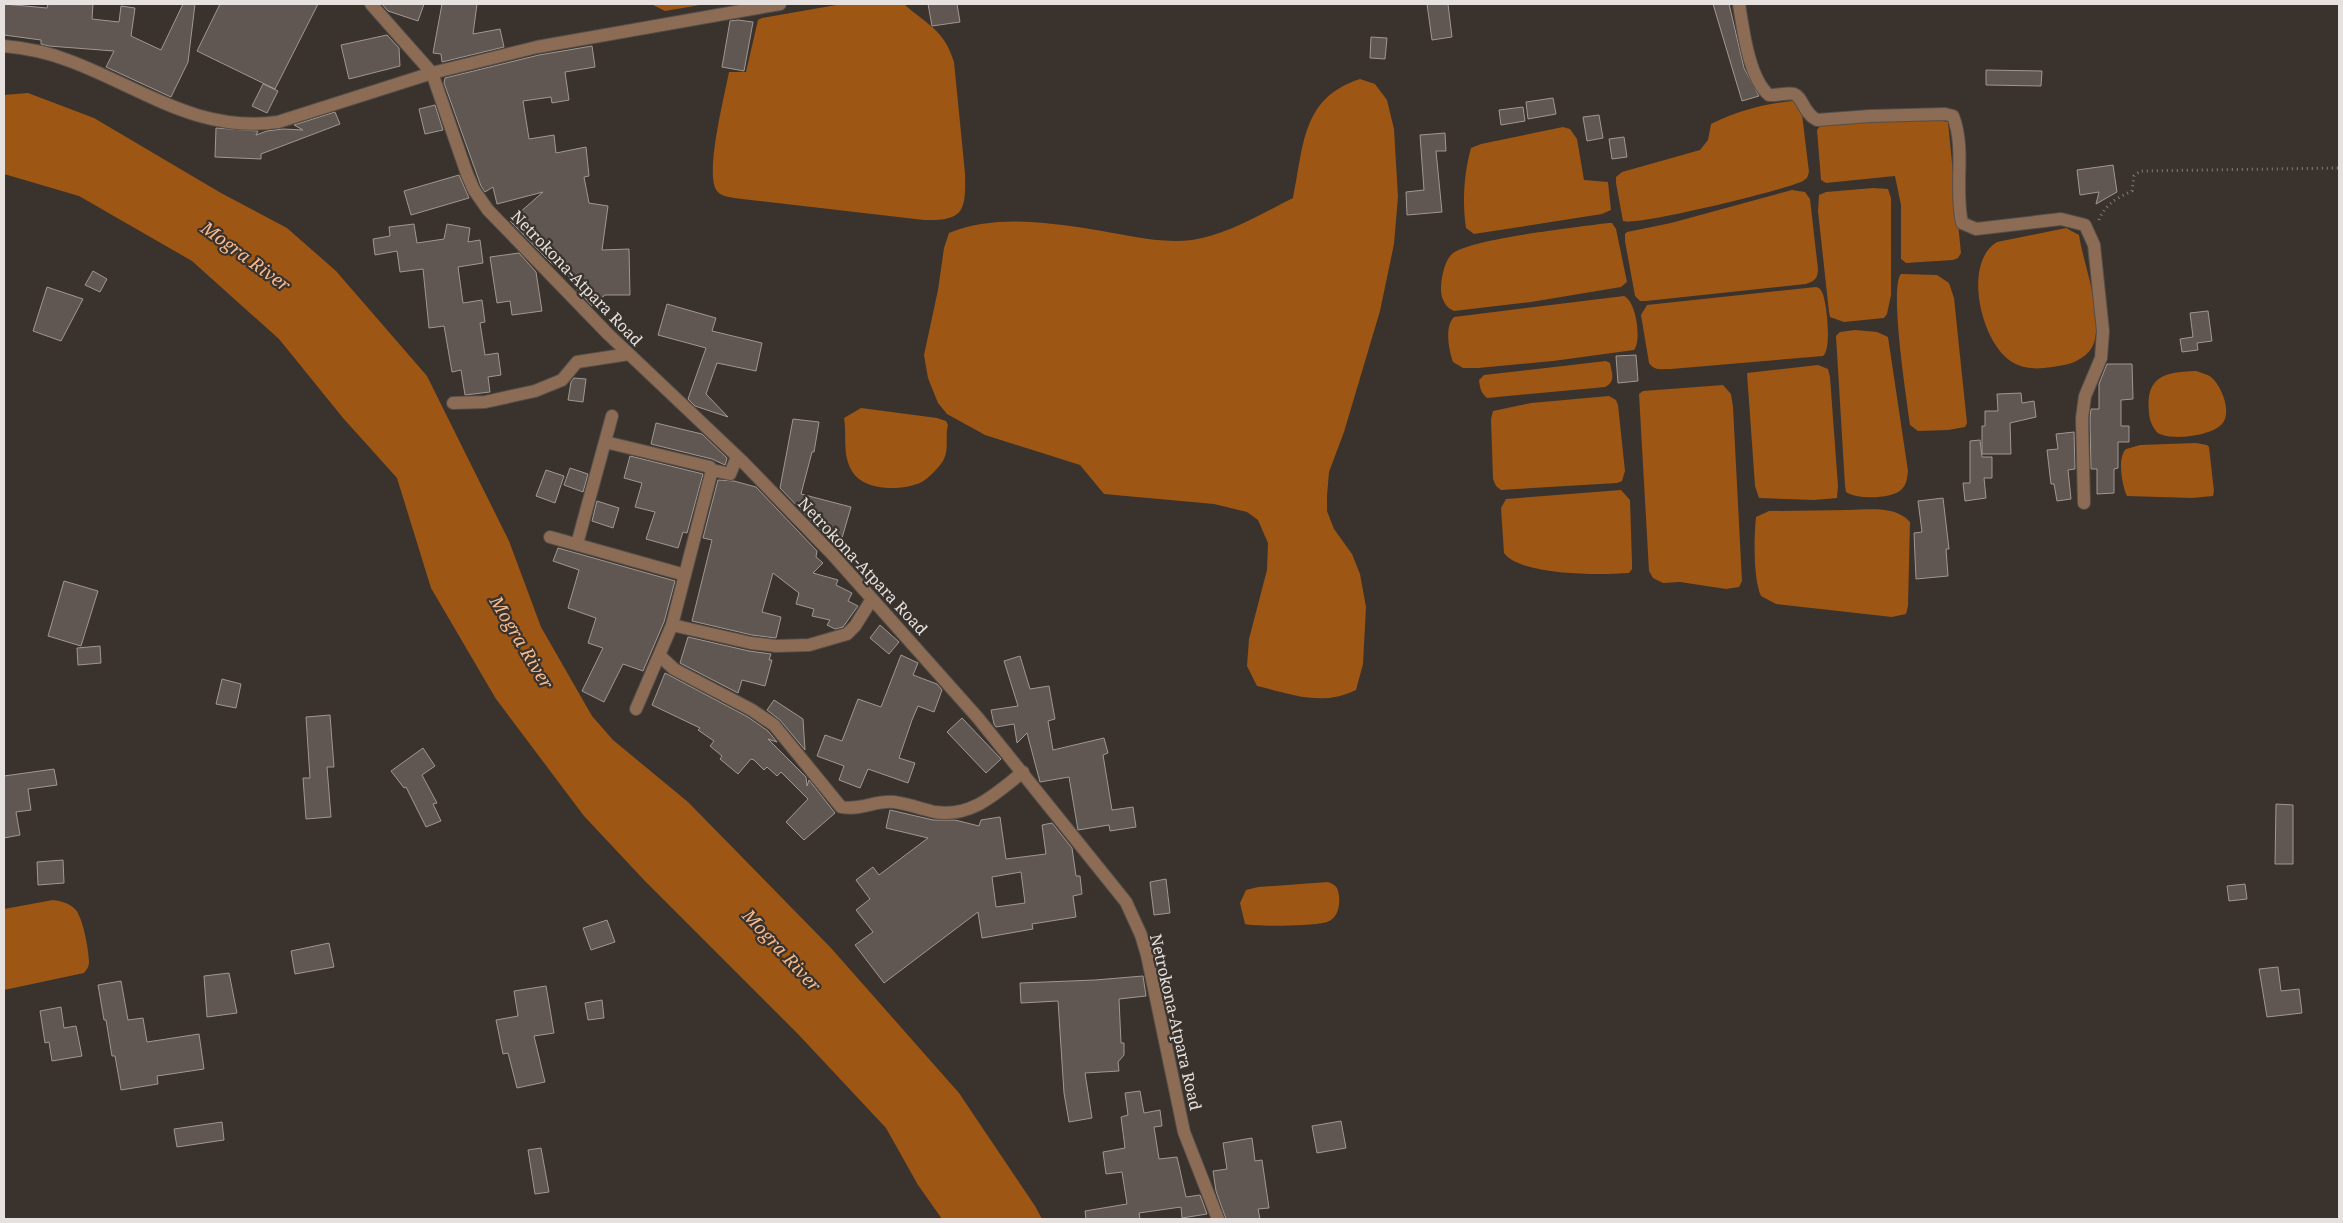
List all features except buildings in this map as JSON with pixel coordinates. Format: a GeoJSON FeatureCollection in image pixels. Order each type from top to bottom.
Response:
{"type":"FeatureCollection","features":[{"type":"Feature","properties":{"kind":"street","name":"Netrokona-Atpara Road"},"geometry":{"type":"LineString","coordinates":[[371,4],[432,72],[467,174],[479,198],[488,210],[629,354],[737,457],[872,599],[1023,772],[1126,902],[1141,934],[1184,1132],[1218,1219]]}},
{"type":"Feature","properties":{"kind":"street"},"geometry":{"type":"LineString","coordinates":[[4,46],[23,48],[70,60],[205,119],[258,125],[278,122],[432,72],[537,47],[780,4]]}},
{"type":"Feature","properties":{"kind":"street"},"geometry":{"type":"LineString","coordinates":[[1739,4],[1752,63],[1762,89],[1770,96],[1792,94],[1796,96],[1806,112],[1817,120],[1870,116],[1945,114],[1953,116],[1959,153],[1958,197],[1962,223],[1976,229],[2061,219],[2078,221],[2085,224],[2094,245],[2103,331],[2101,358],[2085,396],[2082,418],[2084,503]]}},
{"type":"Feature","properties":{"kind":"street"},"geometry":{"type":"LineString","coordinates":[[453,403],[485,402],[536,391],[562,380],[577,362],[629,354]]}},
{"type":"Feature","properties":{"kind":"street"},"geometry":{"type":"LineString","coordinates":[[578,544],[612,416]]}},
{"type":"Feature","properties":{"kind":"street"},"geometry":{"type":"LineString","coordinates":[[605,442],[710,467],[712,470],[730,474],[737,457]]}},
{"type":"Feature","properties":{"kind":"street"},"geometry":{"type":"LineString","coordinates":[[636,709],[672,625],[712,470]]}},
{"type":"Feature","properties":{"kind":"street"},"geometry":{"type":"LineString","coordinates":[[550,537],[685,575]]}},
{"type":"Feature","properties":{"kind":"street"},"geometry":{"type":"LineString","coordinates":[[672,625],[751,643],[776,646],[810,645],[847,634],[856,626],[872,599]]}},
{"type":"Feature","properties":{"kind":"street"},"geometry":{"type":"LineString","coordinates":[[660,656],[674,669],[752,710],[774,725],[841,807],[851,809],[894,802],[938,812],[968,810],[993,796],[1023,772]]}},
{"type":"Feature","properties":{"kind":"path"},"geometry":{"type":"LineString","coordinates":[[2094,245],[2099,218],[2104,210],[2119,196],[2132,191],[2134,176],[2140,171],[2339,168]]}},
{"type":"Feature","properties":{"kind":"water"},"geometry":{"type":"Polygon","coordinates":[[[651,4],[706,4],[665,11],[651,4]]]}},
{"type":"Feature","properties":{"kind":"water"},"geometry":{"type":"Polygon","coordinates":[[[842,4],[904,4],[934,28],[950,51],[954,62],[965,173],[965,197],[960,211],[955,216],[937,220],[924,220],[736,198],[725,196],[717,191],[713,169],[714,152],[729,72],[746,72],[758,20],[842,4]]]}},
{"type":"Feature","properties":{"kind":"water"},"geometry":{"type":"Polygon","coordinates":[[[1360,79],[1375,84],[1387,100],[1394,129],[1398,197],[1394,244],[1380,311],[1344,432],[1329,472],[1327,496],[1327,511],[1334,529],[1352,554],[1360,574],[1366,607],[1363,664],[1356,690],[1331,698],[1319,698],[1294,695],[1257,686],[1247,666],[1249,639],[1267,570],[1268,543],[1258,520],[1247,512],[1214,504],[1104,494],[1080,465],[985,435],[947,414],[938,403],[928,378],[924,355],[938,290],[944,248],[949,233],[983,224],[1037,222],[1166,241],[1192,240],[1218,234],[1293,198],[1303,143],[1308,126],[1316,111],[1326,98],[1341,87],[1360,79]]]}},
{"type":"Feature","properties":{"kind":"water","name":"Mogra River"},"geometry":{"type":"Polygon","coordinates":[[[28,93],[94,118],[221,193],[287,228],[336,271],[427,376],[509,541],[541,627],[592,716],[613,740],[688,802],[831,948],[959,1093],[1042,1219],[942,1219],[918,1185],[886,1128],[797,1033],[644,880],[584,816],[496,699],[431,588],[397,478],[343,418],[279,339],[192,261],[79,196],[4,174],[4,95],[28,93]]]}},
{"type":"Feature","properties":{"kind":"water"},"geometry":{"type":"Polygon","coordinates":[[[1793,101],[1801,106],[1809,172],[1807,178],[1803,181],[1791,186],[1711,207],[1653,219],[1623,221],[1616,183],[1616,177],[1622,172],[1700,150],[1708,140],[1711,124],[1721,119],[1750,109],[1793,101]]]}},
{"type":"Feature","properties":{"kind":"water"},"geometry":{"type":"Polygon","coordinates":[[[1932,118],[1948,122],[1961,253],[1958,258],[1953,260],[1906,263],[1901,259],[1901,205],[1895,176],[1826,183],[1821,180],[1817,130],[1820,126],[1932,118]]]}},
{"type":"Feature","properties":{"kind":"water"},"geometry":{"type":"Polygon","coordinates":[[[1563,127],[1570,129],[1577,139],[1584,180],[1608,182],[1611,210],[1602,214],[1474,234],[1466,228],[1464,188],[1471,148],[1481,144],[1563,127]]]}},
{"type":"Feature","properties":{"kind":"water"},"geometry":{"type":"Polygon","coordinates":[[[1873,188],[1888,189],[1891,198],[1891,295],[1887,314],[1884,318],[1844,322],[1830,317],[1829,312],[1818,211],[1819,195],[1826,192],[1873,188]]]}},
{"type":"Feature","properties":{"kind":"water"},"geometry":{"type":"Polygon","coordinates":[[[1792,190],[1805,192],[1810,199],[1818,269],[1817,277],[1814,280],[1806,284],[1646,301],[1640,301],[1635,296],[1625,241],[1625,234],[1627,232],[1671,223],[1792,190]]]}},
{"type":"Feature","properties":{"kind":"water"},"geometry":{"type":"Polygon","coordinates":[[[1612,223],[1616,229],[1627,282],[1621,287],[1531,302],[1454,311],[1443,300],[1441,286],[1445,266],[1452,254],[1462,249],[1479,243],[1526,234],[1612,223]]]}},
{"type":"Feature","properties":{"kind":"water"},"geometry":{"type":"Polygon","coordinates":[[[2066,228],[2079,235],[2095,303],[2096,330],[2094,343],[2086,355],[2069,364],[2038,368],[2024,367],[2012,362],[2001,352],[1984,321],[1978,284],[1980,267],[1986,252],[1997,242],[2066,228]]]}},
{"type":"Feature","properties":{"kind":"water"},"geometry":{"type":"Polygon","coordinates":[[[1901,274],[1937,275],[1949,283],[1954,298],[1967,423],[1965,427],[1948,430],[1918,431],[1910,425],[1898,321],[1898,283],[1901,274]]]}},
{"type":"Feature","properties":{"kind":"water"},"geometry":{"type":"Polygon","coordinates":[[[1819,288],[1824,297],[1827,315],[1828,335],[1826,352],[1823,356],[1671,369],[1656,368],[1649,363],[1641,315],[1647,305],[1819,288]]]}},
{"type":"Feature","properties":{"kind":"water"},"geometry":{"type":"Polygon","coordinates":[[[1624,296],[1632,305],[1635,313],[1638,338],[1634,350],[1553,361],[1478,368],[1463,368],[1453,362],[1448,332],[1454,317],[1624,296]]]}},
{"type":"Feature","properties":{"kind":"water"},"geometry":{"type":"Polygon","coordinates":[[[1855,330],[1877,332],[1888,337],[1908,471],[1906,483],[1902,489],[1891,495],[1866,497],[1851,495],[1846,492],[1836,336],[1840,332],[1855,330]]]}},
{"type":"Feature","properties":{"kind":"water"},"geometry":{"type":"Polygon","coordinates":[[[1606,361],[1610,363],[1612,380],[1605,387],[1487,398],[1482,392],[1479,380],[1484,375],[1606,361]]]}},
{"type":"Feature","properties":{"kind":"water"},"geometry":{"type":"Polygon","coordinates":[[[1818,365],[1828,369],[1830,377],[1838,486],[1837,498],[1814,500],[1759,498],[1755,486],[1747,373],[1818,365]]]}},
{"type":"Feature","properties":{"kind":"water"},"geometry":{"type":"Polygon","coordinates":[[[2196,371],[2211,377],[2222,393],[2225,400],[2226,414],[2221,425],[2208,432],[2190,436],[2172,437],[2158,433],[2149,415],[2150,391],[2154,384],[2166,375],[2196,371]]]}},
{"type":"Feature","properties":{"kind":"water"},"geometry":{"type":"Polygon","coordinates":[[[1723,385],[1731,394],[1733,407],[1742,581],[1739,587],[1726,589],[1680,582],[1663,583],[1653,578],[1649,571],[1639,394],[1643,391],[1723,385]]]}},
{"type":"Feature","properties":{"kind":"water"},"geometry":{"type":"Polygon","coordinates":[[[1609,396],[1616,400],[1618,405],[1625,471],[1622,481],[1617,483],[1501,490],[1496,486],[1493,479],[1491,419],[1493,411],[1531,403],[1609,396]]]}},
{"type":"Feature","properties":{"kind":"water"},"geometry":{"type":"Polygon","coordinates":[[[861,408],[937,418],[946,421],[948,425],[946,451],[937,469],[927,479],[912,486],[883,488],[873,486],[857,478],[847,458],[844,418],[861,408]]]}},
{"type":"Feature","properties":{"kind":"water"},"geometry":{"type":"Polygon","coordinates":[[[2196,443],[2209,447],[2213,496],[2192,498],[2127,496],[2123,486],[2121,465],[2123,453],[2126,449],[2140,445],[2196,443]]]}},
{"type":"Feature","properties":{"kind":"water"},"geometry":{"type":"Polygon","coordinates":[[[1621,490],[1630,500],[1632,569],[1629,573],[1582,574],[1544,570],[1513,561],[1504,553],[1501,508],[1506,499],[1621,490]]]}},
{"type":"Feature","properties":{"kind":"water"},"geometry":{"type":"Polygon","coordinates":[[[1872,509],[1897,513],[1910,522],[1908,606],[1906,614],[1892,617],[1776,604],[1761,596],[1755,569],[1756,517],[1769,511],[1872,509]]]}},
{"type":"Feature","properties":{"kind":"water"},"geometry":{"type":"Polygon","coordinates":[[[1328,882],[1336,887],[1339,896],[1338,911],[1331,920],[1299,925],[1261,926],[1245,924],[1240,903],[1246,890],[1258,887],[1328,882]]]}},
{"type":"Feature","properties":{"kind":"water"},"geometry":{"type":"Polygon","coordinates":[[[53,900],[68,904],[78,913],[87,943],[88,968],[84,973],[4,990],[4,909],[53,900]]]}}]}
